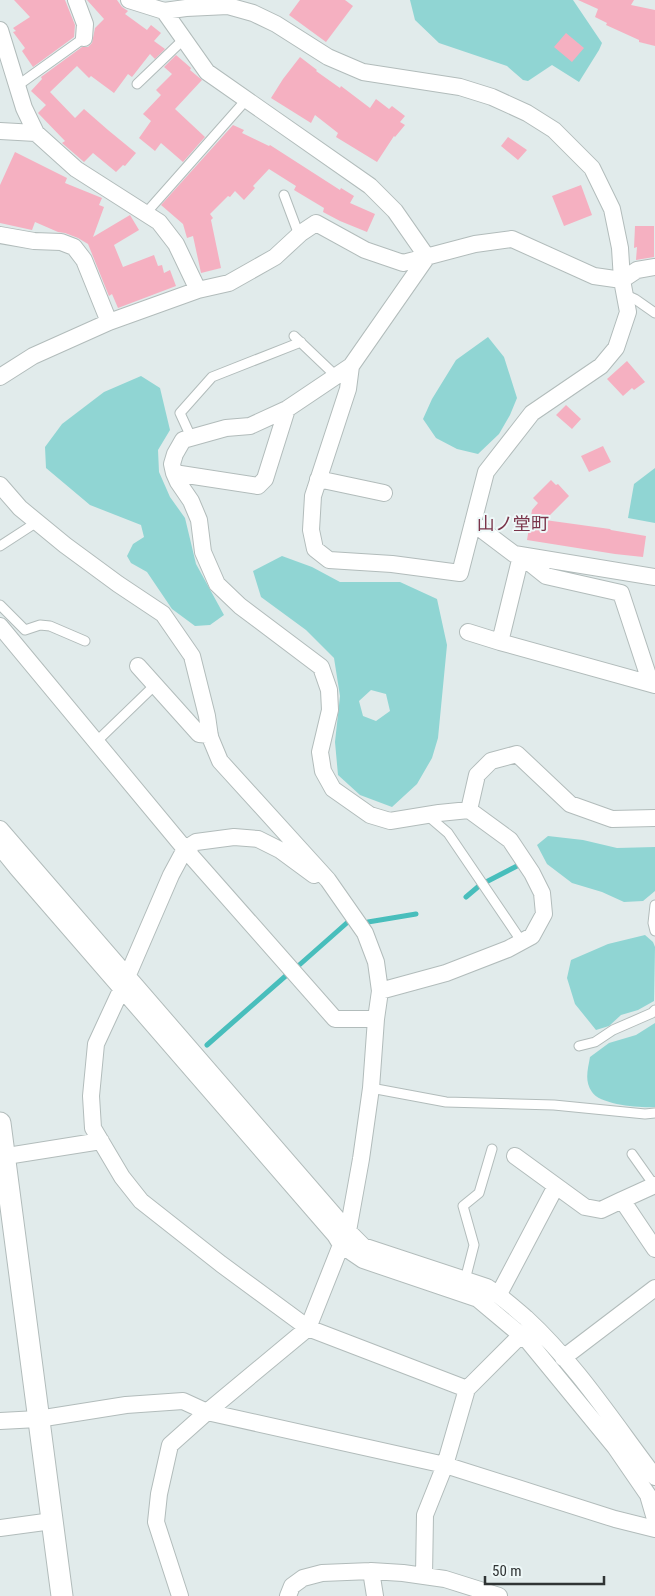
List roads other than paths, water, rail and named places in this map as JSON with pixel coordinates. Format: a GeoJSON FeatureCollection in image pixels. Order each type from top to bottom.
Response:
{"type":"FeatureCollection","features":[{"type":"Feature","properties":{"kind":"street"},"geometry":{"type":"LineString","coordinates":[[76,0],[85,24],[84,38]]}},
{"type":"Feature","properties":{"kind":"street"},"geometry":{"type":"LineString","coordinates":[[129,0],[164,11],[228,6],[253,13],[276,24],[328,57],[363,72],[460,87],[492,97],[527,113],[554,130],[592,168],[612,209],[620,248],[623,287],[628,312],[616,348],[600,366],[532,413],[486,472],[460,573],[392,564],[329,560],[315,549],[311,530],[313,496],[348,389],[351,366]]}},
{"type":"Feature","properties":{"kind":"street"},"geometry":{"type":"LineString","coordinates":[[164,11],[207,72],[370,186],[395,211],[427,257]]}},
{"type":"Feature","properties":{"kind":"street"},"geometry":{"type":"LineString","coordinates":[[0,30],[24,108],[36,133],[76,169],[160,222],[176,244],[198,290]]}},
{"type":"Feature","properties":{"kind":"street"},"geometry":{"type":"LineString","coordinates":[[0,131],[36,133]]}},
{"type":"Feature","properties":{"kind":"street"},"geometry":{"type":"LineString","coordinates":[[0,377],[33,356],[109,322],[198,290],[229,283],[275,257],[299,235],[316,223],[365,250],[403,263],[475,244],[512,239],[623,287]]}},
{"type":"Feature","properties":{"kind":"street"},"geometry":{"type":"LineString","coordinates":[[0,235],[34,241],[60,242],[74,247],[84,260],[109,322]]}},
{"type":"Feature","properties":{"kind":"street"},"geometry":{"type":"LineString","coordinates":[[380,991],[446,973],[508,949],[532,936],[544,914],[542,893],[532,873],[510,840],[469,810],[390,822],[370,815],[333,789],[323,771],[320,752],[330,710],[329,690],[321,667],[240,606],[217,584],[203,552],[199,520],[191,500],[178,482],[172,464],[183,440],[226,428],[250,426],[287,409],[351,366],[427,257]]}},
{"type":"Feature","properties":{"kind":"street"},"geometry":{"type":"LineString","coordinates":[[623,287],[637,270],[655,267]]}},
{"type":"Feature","properties":{"kind":"street"},"geometry":{"type":"LineString","coordinates":[[174,473],[258,486],[265,479],[287,409]]}},
{"type":"Feature","properties":{"kind":"street"},"geometry":{"type":"LineString","coordinates":[[318,479],[384,493]]}},
{"type":"Feature","properties":{"kind":"street"},"geometry":{"type":"LineString","coordinates":[[0,485],[20,508],[37,522],[118,584],[163,614],[192,656],[210,735],[220,761],[328,880],[365,933],[376,962],[380,991],[371,1088],[361,1159],[344,1238],[308,1328],[170,1445],[159,1494],[156,1522],[180,1596]]}},
{"type":"Feature","properties":{"kind":"street"},"geometry":{"type":"LineString","coordinates":[[473,523],[514,554],[655,577]]}},
{"type":"Feature","properties":{"kind":"street"},"geometry":{"type":"LineString","coordinates":[[500,642],[521,556]]}},
{"type":"Feature","properties":{"kind":"street"},"geometry":{"type":"LineString","coordinates":[[521,556],[546,576],[621,593],[652,682]]}},
{"type":"Feature","properties":{"kind":"street"},"geometry":{"type":"LineString","coordinates":[[468,632],[652,682]]}},
{"type":"Feature","properties":{"kind":"street"},"geometry":{"type":"LineString","coordinates":[[2,634],[96,742],[185,849],[335,1019],[376,1019]]}},
{"type":"Feature","properties":{"kind":"street"},"geometry":{"type":"LineString","coordinates":[[138,666],[199,734],[210,735]]}},
{"type":"Feature","properties":{"kind":"street"},"geometry":{"type":"LineString","coordinates":[[469,810],[477,776],[491,760],[517,754],[570,804],[612,819],[655,818]]}},
{"type":"Feature","properties":{"kind":"street"},"geometry":{"type":"LineString","coordinates":[[0,828],[124,983],[335,1235],[486,1287],[500,1294],[541,1332],[577,1374],[655,1476]]}},
{"type":"Feature","properties":{"kind":"street"},"geometry":{"type":"LineString","coordinates":[[328,880],[311,874],[280,850],[258,839],[234,837],[196,842],[185,849],[171,875],[96,1044],[91,1096],[93,1128],[122,1177],[141,1201],[221,1264],[308,1328],[467,1389]]}},
{"type":"Feature","properties":{"kind":"street"},"geometry":{"type":"LineString","coordinates":[[0,847],[124,983]]}},
{"type":"Feature","properties":{"kind":"street"},"geometry":{"type":"LineString","coordinates":[[0,1123],[62,1596]]}},
{"type":"Feature","properties":{"kind":"street"},"geometry":{"type":"LineString","coordinates":[[3,1157],[101,1141]]}},
{"type":"Feature","properties":{"kind":"street"},"geometry":{"type":"LineString","coordinates":[[515,1156],[585,1207],[601,1210],[655,1185]]}},
{"type":"Feature","properties":{"kind":"street"},"geometry":{"type":"LineString","coordinates":[[500,1294],[556,1186]]}},
{"type":"Feature","properties":{"kind":"street"},"geometry":{"type":"LineString","coordinates":[[622,1200],[655,1249]]}},
{"type":"Feature","properties":{"kind":"street"},"geometry":{"type":"LineString","coordinates":[[344,1238],[362,1260],[478,1298],[528,1341],[615,1447],[648,1495],[655,1519]]}},
{"type":"Feature","properties":{"kind":"street"},"geometry":{"type":"LineString","coordinates":[[563,1358],[655,1288]]}},
{"type":"Feature","properties":{"kind":"street"},"geometry":{"type":"LineString","coordinates":[[424,1576],[425,1515],[445,1465],[467,1389],[520,1336]]}},
{"type":"Feature","properties":{"kind":"street"},"geometry":{"type":"LineString","coordinates":[[0,1422],[38,1419],[126,1406],[183,1401],[207,1412],[445,1465],[606,1516],[655,1529]]}},
{"type":"Feature","properties":{"kind":"street"},"geometry":{"type":"LineString","coordinates":[[0,1528],[52,1521]]}},
{"type":"Feature","properties":{"kind":"street"},"geometry":{"type":"LineString","coordinates":[[371,1571],[375,1596]]}},
{"type":"Feature","properties":{"kind":"street"},"geometry":{"type":"LineString","coordinates":[[288,1596],[292,1586],[303,1578],[322,1573],[371,1571],[445,1579],[499,1596]]}},
{"type":"Feature","properties":{"kind":"lane"},"geometry":{"type":"LineString","coordinates":[[17,86],[84,38]]}},
{"type":"Feature","properties":{"kind":"lane"},"geometry":{"type":"LineString","coordinates":[[137,84],[184,39]]}},
{"type":"Feature","properties":{"kind":"lane"},"geometry":{"type":"LineString","coordinates":[[146,214],[246,100]]}},
{"type":"Feature","properties":{"kind":"lane"},"geometry":{"type":"LineString","coordinates":[[284,195],[299,235]]}},
{"type":"Feature","properties":{"kind":"lane"},"geometry":{"type":"LineString","coordinates":[[623,287],[635,300],[655,313]]}},
{"type":"Feature","properties":{"kind":"lane"},"geometry":{"type":"LineString","coordinates":[[191,438],[180,413],[212,377],[298,339],[336,376]]}},
{"type":"Feature","properties":{"kind":"lane"},"geometry":{"type":"LineString","coordinates":[[0,546],[37,522]]}},
{"type":"Feature","properties":{"kind":"lane"},"geometry":{"type":"LineString","coordinates":[[0,605],[25,630],[40,625],[50,626],[85,641]]}},
{"type":"Feature","properties":{"kind":"lane"},"geometry":{"type":"LineString","coordinates":[[96,742],[155,685]]}},
{"type":"Feature","properties":{"kind":"lane"},"geometry":{"type":"LineString","coordinates":[[428,815],[448,833],[522,942]]}},
{"type":"Feature","properties":{"kind":"lane"},"geometry":{"type":"LineString","coordinates":[[655,905],[653,923],[655,932]]}},
{"type":"Feature","properties":{"kind":"lane"},"geometry":{"type":"LineString","coordinates":[[579,1046],[595,1042],[613,1030],[655,1010]]}},
{"type":"Feature","properties":{"kind":"lane"},"geometry":{"type":"LineString","coordinates":[[371,1088],[446,1102],[554,1105],[645,1114],[655,1112]]}},
{"type":"Feature","properties":{"kind":"lane"},"geometry":{"type":"LineString","coordinates":[[465,1280],[474,1245],[463,1206],[479,1193],[492,1149]]}},
{"type":"Feature","properties":{"kind":"lane"},"geometry":{"type":"LineString","coordinates":[[632,1154],[655,1185]]}},
{"type":"Feature","properties":{"kind":"waterway"},"geometry":{"type":"LineString","coordinates":[[486,882],[517,866]]}},
{"type":"Feature","properties":{"kind":"waterway"},"geometry":{"type":"LineString","coordinates":[[466,897],[479,886]]}},
{"type":"Feature","properties":{"kind":"waterway"},"geometry":{"type":"LineString","coordinates":[[368,922],[416,914]]}},
{"type":"Feature","properties":{"kind":"waterway"},"geometry":{"type":"LineString","coordinates":[[297,967],[349,921]]}},
{"type":"Feature","properties":{"kind":"waterway"},"geometry":{"type":"LineString","coordinates":[[207,1045],[289,973]]}},
{"type":"Feature","properties":{"kind":"district","name":"山ノ堂町"},"geometry":{"type":"Point","coordinates":[513,523]}}]}
